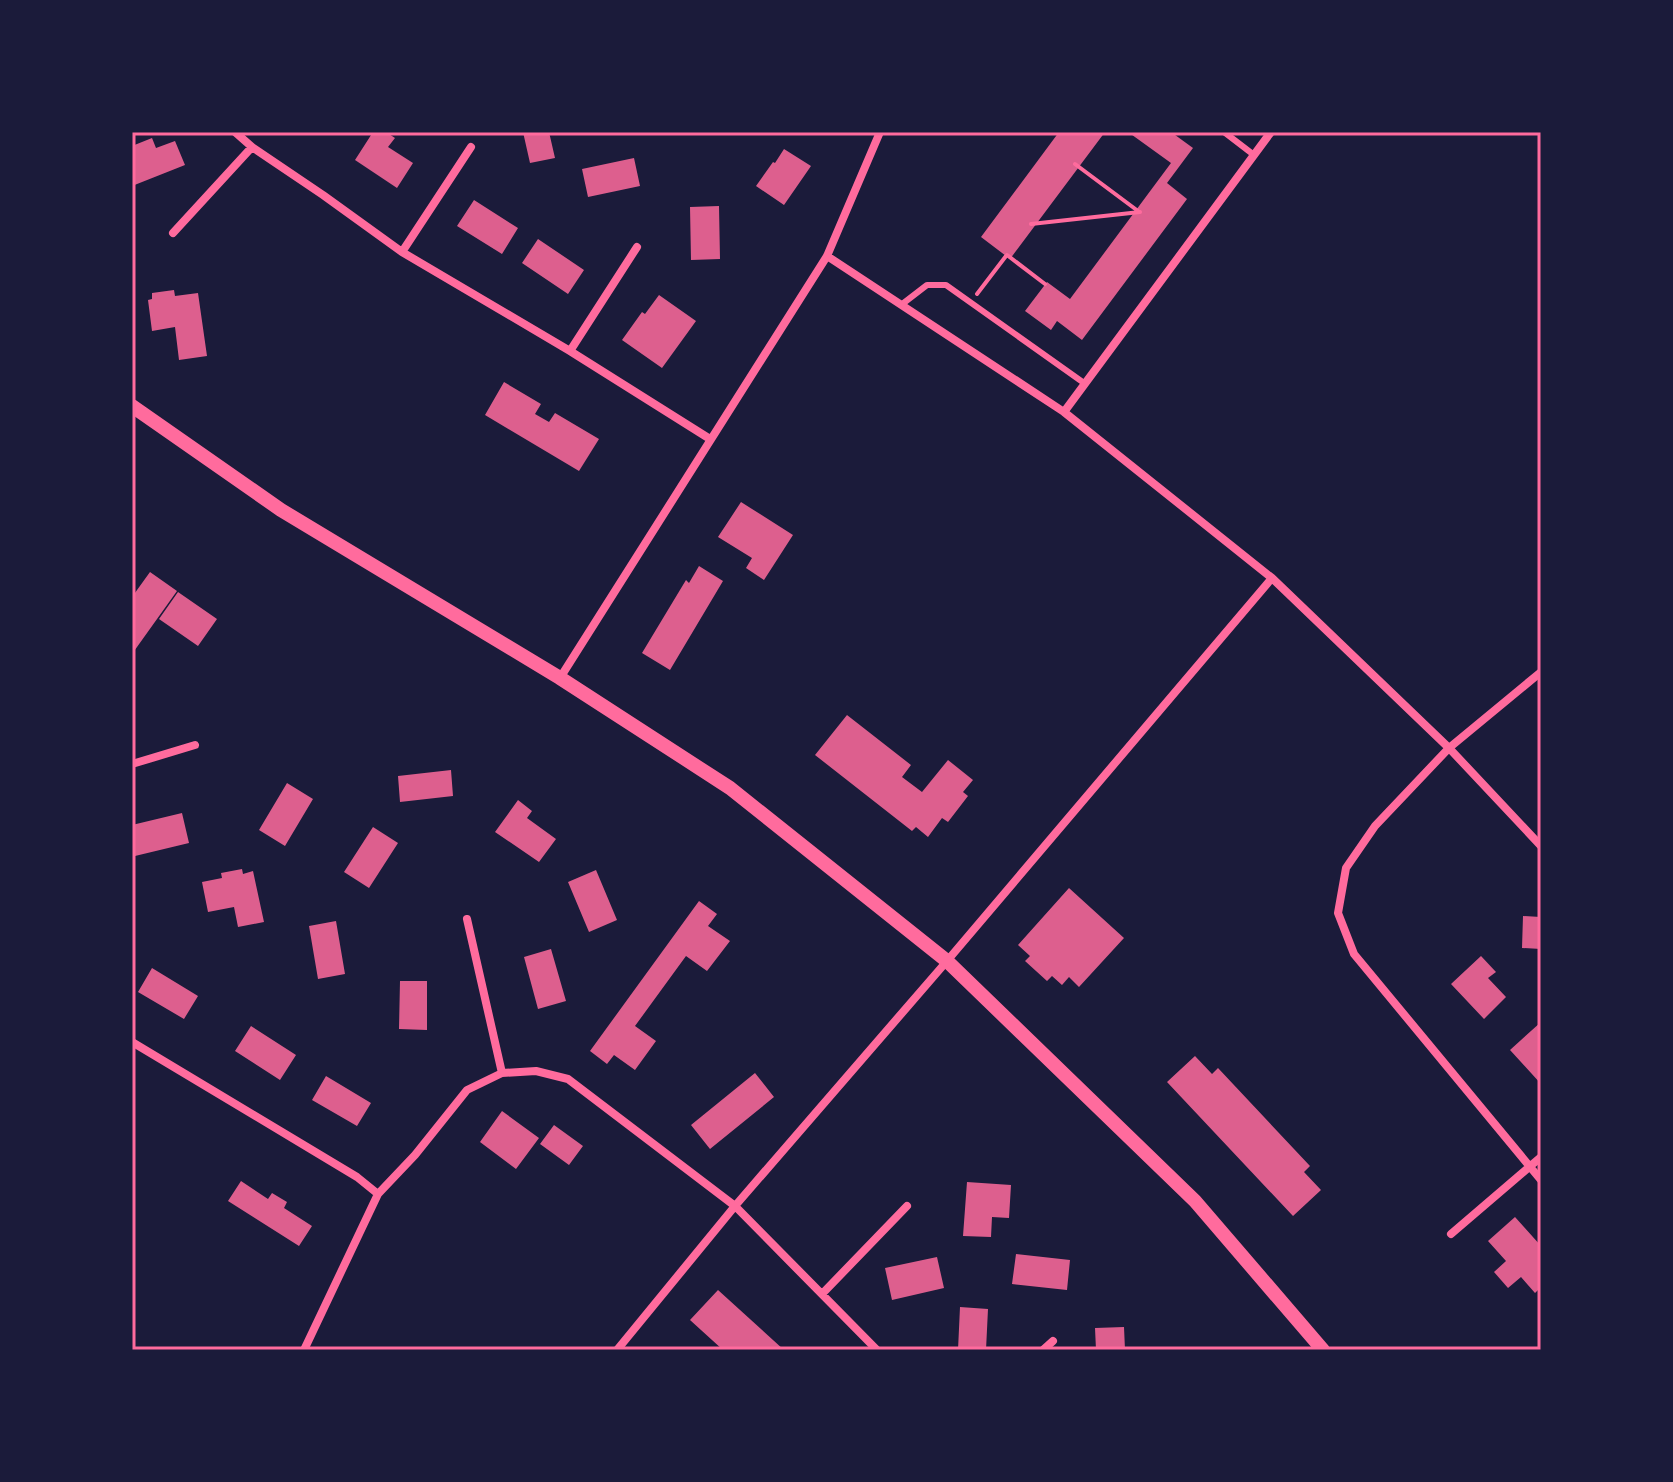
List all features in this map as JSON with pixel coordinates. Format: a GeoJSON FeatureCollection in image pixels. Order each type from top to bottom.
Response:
{"type":"FeatureCollection","features":[{"type":"Feature","properties":{"kind":"street"},"geometry":{"type":"LineString","coordinates":[[235,132],[402,252],[570,351],[710,439]]}},
{"type":"Feature","properties":{"kind":"street"},"geometry":{"type":"LineString","coordinates":[[560,678],[827,256],[880,132]]}},
{"type":"Feature","properties":{"kind":"street"},"geometry":{"type":"LineString","coordinates":[[1064,412],[1271,132]]}},
{"type":"Feature","properties":{"kind":"street"},"geometry":{"type":"LineString","coordinates":[[173,233],[252,147]]}},
{"type":"Feature","properties":{"kind":"street"},"geometry":{"type":"LineString","coordinates":[[402,252],[471,147]]}},
{"type":"Feature","properties":{"kind":"street"},"geometry":{"type":"LineString","coordinates":[[570,351],[637,247]]}},
{"type":"Feature","properties":{"kind":"street"},"geometry":{"type":"LineString","coordinates":[[827,256],[1064,412],[1272,578],[1449,748],[1541,846]]}},
{"type":"Feature","properties":{"kind":"street"},"geometry":{"type":"LineString","coordinates":[[132,406],[281,510],[560,678],[730,788],[947,961],[1195,1201],[1323,1350]]}},
{"type":"Feature","properties":{"kind":"street"},"geometry":{"type":"LineString","coordinates":[[617,1350],[735,1206],[1272,578]]}},
{"type":"Feature","properties":{"kind":"street"},"geometry":{"type":"LineString","coordinates":[[1541,672],[1449,748],[1375,826],[1346,868],[1338,913],[1354,954],[1541,1180]]}},
{"type":"Feature","properties":{"kind":"street"},"geometry":{"type":"LineString","coordinates":[[132,764],[195,745]]}},
{"type":"Feature","properties":{"kind":"street"},"geometry":{"type":"LineString","coordinates":[[467,919],[502,1073]]}},
{"type":"Feature","properties":{"kind":"street"},"geometry":{"type":"LineString","coordinates":[[132,1042],[357,1177],[378,1194]]}},
{"type":"Feature","properties":{"kind":"street"},"geometry":{"type":"LineString","coordinates":[[304,1350],[378,1194],[415,1155],[467,1090],[502,1073],[536,1071],[568,1079],[735,1206],[877,1350]]}},
{"type":"Feature","properties":{"kind":"street"},"geometry":{"type":"LineString","coordinates":[[1451,1234],[1541,1157]]}},
{"type":"Feature","properties":{"kind":"street"},"geometry":{"type":"LineString","coordinates":[[822,1294],[907,1206]]}},
{"type":"Feature","properties":{"kind":"street"},"geometry":{"type":"LineString","coordinates":[[1043,1350],[1053,1341]]}},
{"type":"Feature","properties":{"kind":"lane"},"geometry":{"type":"LineString","coordinates":[[1224,132],[1254,155]]}},
{"type":"Feature","properties":{"kind":"lane"},"geometry":{"type":"LineString","coordinates":[[901,305],[927,285],[946,285],[1084,383]]}},
{"type":"Feature","properties":{"kind":"path"},"geometry":{"type":"LineString","coordinates":[[1031,224],[1140,212],[1075,164]]}},
{"type":"Feature","properties":{"kind":"path"},"geometry":{"type":"LineString","coordinates":[[971,303],[1006,256],[1045,284]]}},
{"type":"Feature","properties":{"kind":"building"},"geometry":{"type":"Polygon","coordinates":[[[373,132],[386,132],[395,138],[388,147],[413,163],[397,188],[355,160],[373,132]]]}},
{"type":"Feature","properties":{"kind":"building"},"geometry":{"type":"Polygon","coordinates":[[[523,132],[549,132],[555,158],[530,163],[523,132]]]}},
{"type":"Feature","properties":{"kind":"building"},"geometry":{"type":"Polygon","coordinates":[[[1059,132],[1105,132],[1010,259],[981,237],[1059,132]]]}},
{"type":"Feature","properties":{"kind":"building"},"geometry":{"type":"Polygon","coordinates":[[[1128,132],[1171,132],[1193,148],[1167,183],[1187,199],[1082,340],[1057,321],[1051,330],[1025,311],[1047,282],[1070,299],[1171,163],[1128,132]]]}},
{"type":"Feature","properties":{"kind":"building"},"geometry":{"type":"Polygon","coordinates":[[[152,138],[156,148],[175,141],[185,165],[132,186],[132,146],[152,138]]]}},
{"type":"Feature","properties":{"kind":"building"},"geometry":{"type":"Polygon","coordinates":[[[784,149],[811,166],[784,205],[756,186],[784,149]]]}},
{"type":"Feature","properties":{"kind":"building"},"geometry":{"type":"Polygon","coordinates":[[[634,158],[640,186],[588,197],[582,169],[634,158]]]}},
{"type":"Feature","properties":{"kind":"building"},"geometry":{"type":"Polygon","coordinates":[[[474,200],[518,228],[502,254],[457,226],[474,200]]]}},
{"type":"Feature","properties":{"kind":"building"},"geometry":{"type":"Polygon","coordinates":[[[719,206],[720,259],[691,260],[690,207],[719,206]]]}},
{"type":"Feature","properties":{"kind":"building"},"geometry":{"type":"Polygon","coordinates":[[[538,239],[584,270],[568,294],[522,263],[538,239]]]}},
{"type":"Feature","properties":{"kind":"building"},"geometry":{"type":"Polygon","coordinates":[[[174,290],[175,296],[198,293],[207,356],[179,360],[175,327],[152,331],[148,300],[152,299],[152,293],[174,290]]]}},
{"type":"Feature","properties":{"kind":"building"},"geometry":{"type":"Polygon","coordinates":[[[659,295],[696,321],[662,368],[622,340],[659,295]]]}},
{"type":"Feature","properties":{"kind":"building"},"geometry":{"type":"Polygon","coordinates":[[[504,382],[541,404],[535,414],[549,422],[555,413],[599,439],[579,471],[485,415],[504,382]]]}},
{"type":"Feature","properties":{"kind":"building"},"geometry":{"type":"Polygon","coordinates":[[[741,502],[793,535],[764,580],[746,568],[752,558],[718,537],[741,502]]]}},
{"type":"Feature","properties":{"kind":"building"},"geometry":{"type":"Polygon","coordinates":[[[699,566],[723,581],[670,670],[642,653],[686,580],[689,583],[699,566]]]}},
{"type":"Feature","properties":{"kind":"building"},"geometry":{"type":"Polygon","coordinates":[[[150,572],[177,591],[132,654],[132,597],[150,572]]]}},
{"type":"Feature","properties":{"kind":"building"},"geometry":{"type":"Polygon","coordinates":[[[178,592],[217,619],[198,646],[159,619],[178,592]]]}},
{"type":"Feature","properties":{"kind":"building"},"geometry":{"type":"Polygon","coordinates":[[[847,715],[911,765],[902,777],[922,792],[948,760],[973,780],[963,792],[968,796],[948,822],[942,818],[928,837],[916,827],[912,831],[815,755],[847,715]]]}},
{"type":"Feature","properties":{"kind":"building"},"geometry":{"type":"Polygon","coordinates":[[[451,770],[453,796],[400,802],[398,776],[451,770]]]}},
{"type":"Feature","properties":{"kind":"building"},"geometry":{"type":"Polygon","coordinates":[[[287,783],[313,799],[285,846],[259,830],[287,783]]]}},
{"type":"Feature","properties":{"kind":"building"},"geometry":{"type":"Polygon","coordinates":[[[518,800],[532,811],[527,818],[556,839],[539,862],[495,832],[518,800]]]}},
{"type":"Feature","properties":{"kind":"building"},"geometry":{"type":"Polygon","coordinates":[[[182,813],[189,843],[135,856],[132,825],[182,813]]]}},
{"type":"Feature","properties":{"kind":"building"},"geometry":{"type":"Polygon","coordinates":[[[373,827],[398,843],[369,888],[344,872],[373,827]]]}},
{"type":"Feature","properties":{"kind":"building"},"geometry":{"type":"Polygon","coordinates":[[[242,869],[243,874],[253,871],[264,922],[238,927],[234,907],[208,912],[202,882],[222,878],[221,873],[242,869]]]}},
{"type":"Feature","properties":{"kind":"building"},"geometry":{"type":"Polygon","coordinates":[[[596,870],[617,920],[589,932],[568,882],[596,870]]]}},
{"type":"Feature","properties":{"kind":"building"},"geometry":{"type":"Polygon","coordinates":[[[1069,888],[1124,938],[1079,987],[1069,977],[1062,985],[1052,976],[1047,981],[1025,961],[1030,956],[1018,945],[1069,888]]]}},
{"type":"Feature","properties":{"kind":"building"},"geometry":{"type":"Polygon","coordinates":[[[699,901],[717,914],[708,926],[730,941],[707,971],[686,956],[635,1026],[656,1041],[635,1070],[614,1055],[607,1064],[590,1051],[699,901]]]}},
{"type":"Feature","properties":{"kind":"building"},"geometry":{"type":"Polygon","coordinates":[[[1523,916],[1541,917],[1541,949],[1522,948],[1523,916]]]}},
{"type":"Feature","properties":{"kind":"building"},"geometry":{"type":"Polygon","coordinates":[[[336,921],[345,974],[318,979],[309,926],[336,921]]]}},
{"type":"Feature","properties":{"kind":"building"},"geometry":{"type":"Polygon","coordinates":[[[551,949],[566,1001],[538,1009],[524,957],[551,949]]]}},
{"type":"Feature","properties":{"kind":"building"},"geometry":{"type":"Polygon","coordinates":[[[1481,956],[1496,972],[1488,978],[1506,997],[1484,1019],[1451,984],[1481,956]]]}},
{"type":"Feature","properties":{"kind":"building"},"geometry":{"type":"Polygon","coordinates":[[[152,968],[198,996],[184,1019],[138,992],[152,968]]]}},
{"type":"Feature","properties":{"kind":"building"},"geometry":{"type":"Polygon","coordinates":[[[400,981],[427,981],[427,1030],[399,1029],[400,981]]]}},
{"type":"Feature","properties":{"kind":"building"},"geometry":{"type":"Polygon","coordinates":[[[1541,1022],[1541,1084],[1510,1050],[1541,1022]]]}},
{"type":"Feature","properties":{"kind":"building"},"geometry":{"type":"Polygon","coordinates":[[[251,1026],[296,1055],[280,1080],[235,1051],[251,1026]]]}},
{"type":"Feature","properties":{"kind":"building"},"geometry":{"type":"Polygon","coordinates":[[[1195,1056],[1212,1074],[1218,1068],[1310,1166],[1304,1172],[1321,1190],[1293,1216],[1167,1082],[1195,1056]]]}},
{"type":"Feature","properties":{"kind":"building"},"geometry":{"type":"Polygon","coordinates":[[[755,1073],[774,1097],[710,1149],[691,1125],[755,1073]]]}},
{"type":"Feature","properties":{"kind":"building"},"geometry":{"type":"Polygon","coordinates":[[[326,1076],[371,1103],[357,1126],[312,1100],[326,1076]]]}},
{"type":"Feature","properties":{"kind":"building"},"geometry":{"type":"Polygon","coordinates":[[[502,1111],[539,1138],[516,1169],[480,1142],[502,1111]]]}},
{"type":"Feature","properties":{"kind":"building"},"geometry":{"type":"Polygon","coordinates":[[[554,1125],[583,1146],[569,1165],[540,1144],[554,1125]]]}},
{"type":"Feature","properties":{"kind":"building"},"geometry":{"type":"Polygon","coordinates":[[[241,1181],[268,1199],[272,1193],[287,1202],[284,1208],[312,1226],[299,1246],[228,1201],[241,1181]]]}},
{"type":"Feature","properties":{"kind":"building"},"geometry":{"type":"Polygon","coordinates":[[[967,1182],[1011,1185],[1009,1218],[992,1217],[991,1237],[963,1236],[967,1182]]]}},
{"type":"Feature","properties":{"kind":"building"},"geometry":{"type":"Polygon","coordinates":[[[1515,1217],[1541,1246],[1541,1287],[1535,1293],[1521,1277],[1508,1288],[1494,1272],[1506,1261],[1488,1241],[1515,1217]]]}},
{"type":"Feature","properties":{"kind":"building"},"geometry":{"type":"Polygon","coordinates":[[[1016,1254],[1070,1260],[1067,1290],[1012,1284],[1016,1254]]]}},
{"type":"Feature","properties":{"kind":"building"},"geometry":{"type":"Polygon","coordinates":[[[937,1257],[944,1288],[892,1300],[885,1268],[937,1257]]]}},
{"type":"Feature","properties":{"kind":"building"},"geometry":{"type":"Polygon","coordinates":[[[718,1290],[784,1350],[723,1350],[690,1320],[718,1290]]]}},
{"type":"Feature","properties":{"kind":"building"},"geometry":{"type":"Polygon","coordinates":[[[960,1307],[988,1309],[986,1350],[958,1350],[960,1307]]]}},
{"type":"Feature","properties":{"kind":"building"},"geometry":{"type":"Polygon","coordinates":[[[1124,1327],[1125,1350],[1096,1350],[1095,1328],[1124,1327]]]}}]}
